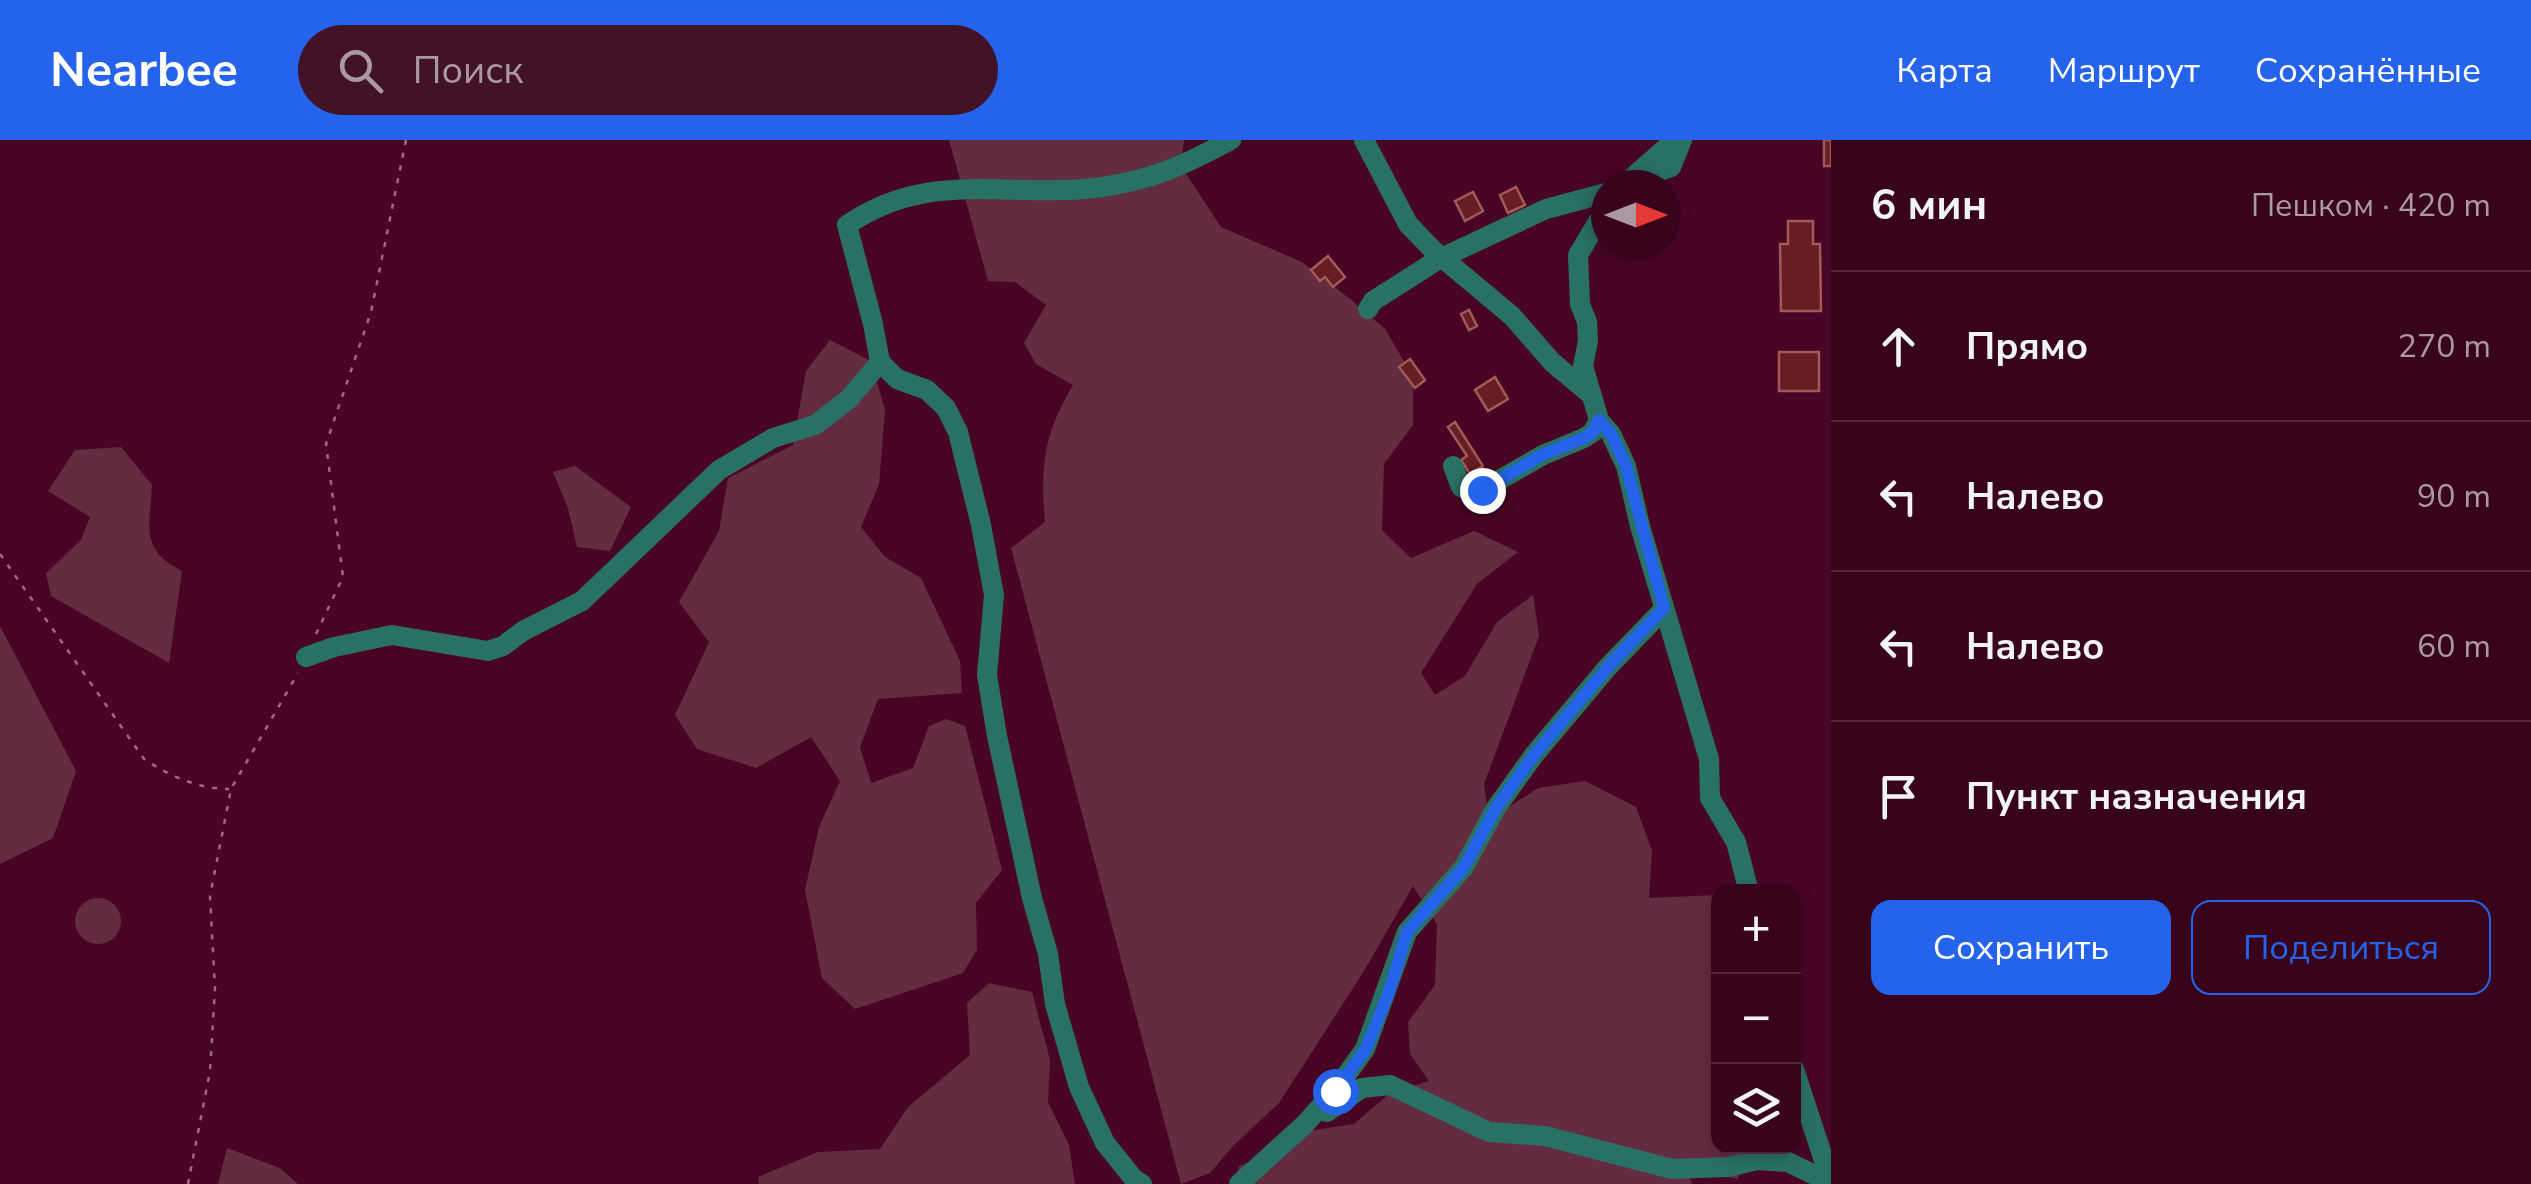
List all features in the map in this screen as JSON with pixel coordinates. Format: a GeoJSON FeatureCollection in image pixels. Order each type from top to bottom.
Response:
{"type":"FeatureCollection","features":[{"type":"Feature","properties":{"kind":"lane"},"geometry":{"type":"LineString","coordinates":[[1142,1184],[1105,1143],[1079,1087],[1055,1004],[1048,954],[997,736],[988,675],[994,596],[958,432],[946,408],[926,390],[897,379],[880,362],[874,324],[847,225],[874,207],[932,191],[1099,188],[1167,174],[1231,140]]}},
{"type":"Feature","properties":{"kind":"lane"},"geometry":{"type":"LineString","coordinates":[[1364,140],[1408,224],[1512,316],[1552,362],[1589,393]]}},
{"type":"Feature","properties":{"kind":"lane"},"geometry":{"type":"LineString","coordinates":[[1639,170],[1679,140]]}},
{"type":"Feature","properties":{"kind":"lane"},"geometry":{"type":"LineString","coordinates":[[1368,309],[1373,300],[1443,257],[1546,210],[1591,195]]}},
{"type":"Feature","properties":{"kind":"lane"},"geometry":{"type":"LineString","coordinates":[[1591,233],[1578,255],[1580,304],[1588,322],[1583,366],[1589,393],[1599,420],[1611,434],[1626,466],[1709,759],[1710,798],[1736,842],[1747,884]]}},
{"type":"Feature","properties":{"kind":"lane"},"geometry":{"type":"LineString","coordinates":[[306,657],[392,635],[488,651],[504,646],[523,631],[582,601],[720,470],[773,438],[815,425],[849,399],[880,362]]}},
{"type":"Feature","properties":{"kind":"lane"},"geometry":{"type":"LineString","coordinates":[[1452,466],[1461,487],[1472,493],[1542,455],[1584,438],[1593,432],[1599,420]]}},
{"type":"Feature","properties":{"kind":"lane"},"geometry":{"type":"LineString","coordinates":[[1239,1184],[1335,1091],[1366,1049],[1407,932],[1464,867],[1496,808],[1534,755],[1664,608]]}},
{"type":"Feature","properties":{"kind":"lane"},"geometry":{"type":"LineString","coordinates":[[1294,1134],[1362,1088],[1390,1085],[1490,1132],[1546,1136],[1672,1170],[1728,1167],[1757,1160],[1788,1162],[1831,1183]]}},
{"type":"Feature","properties":{"kind":"lane"},"geometry":{"type":"LineString","coordinates":[[1801,1091],[1831,1183]]}},
{"type":"Feature","properties":{"kind":"path"},"geometry":{"type":"LineString","coordinates":[[0,554],[144,759],[162,771],[208,789],[230,789]]}},
{"type":"Feature","properties":{"kind":"shaded area"},"geometry":{"type":"Polygon","coordinates":[[[949,140],[1184,140],[1181,166],[1221,227],[1302,262],[1385,329],[1413,377],[1413,425],[1384,464],[1382,530],[1411,558],[1474,531],[1518,552],[1477,584],[1421,673],[1435,695],[1465,676],[1497,622],[1533,595],[1539,636],[1484,784],[1489,820],[1538,788],[1585,781],[1636,807],[1652,851],[1649,898],[1711,895],[1711,1154],[1752,1154],[1737,1179],[1686,1165],[1692,1184],[1234,1184],[1239,1166],[1263,1158],[1307,1131],[1354,1124],[1390,1093],[1429,1081],[1410,1054],[1408,1022],[1435,985],[1437,924],[1413,886],[1279,1103],[1210,1173],[1181,1184],[1011,548],[1045,522],[1046,451],[1073,385],[1036,364],[1024,343],[1046,305],[1015,282],[988,281],[949,140]]]}},
{"type":"Feature","properties":{"kind":"shaded area"},"geometry":{"type":"Polygon","coordinates":[[[830,340],[871,361],[885,410],[879,484],[861,527],[885,557],[921,578],[960,661],[962,693],[878,699],[860,747],[871,783],[913,768],[929,726],[946,719],[965,726],[1002,870],[976,903],[977,950],[963,973],[855,1009],[822,978],[805,890],[819,827],[840,781],[811,737],[756,768],[697,749],[675,715],[709,642],[679,602],[719,531],[728,478],[793,445],[806,371],[830,340]]]}},
{"type":"Feature","properties":{"kind":"shaded area"},"geometry":{"type":"Polygon","coordinates":[[[121,447],[152,485],[149,525],[153,545],[168,563],[182,571],[169,663],[51,596],[46,573],[81,540],[90,517],[48,491],[75,450],[121,447]]]}},
{"type":"Feature","properties":{"kind":"shaded area"},"geometry":{"type":"Polygon","coordinates":[[[575,466],[631,507],[610,551],[577,547],[568,508],[553,472],[575,466]]]}},
{"type":"Feature","properties":{"kind":"shaded area"},"geometry":{"type":"Polygon","coordinates":[[[0,626],[76,771],[53,838],[0,864],[0,626]]]}},
{"type":"Feature","properties":{"kind":"shaded area"},"geometry":{"type":"Polygon","coordinates":[[[98,898],[114,905],[121,921],[114,937],[98,944],[82,937],[75,921],[82,905],[98,898]]]}},
{"type":"Feature","properties":{"kind":"shaded area"},"geometry":{"type":"Polygon","coordinates":[[[989,983],[1032,992],[1050,1060],[1048,1102],[1069,1145],[1075,1184],[759,1184],[758,1177],[818,1152],[880,1149],[908,1107],[970,1055],[967,1003],[989,983]]]}},
{"type":"Feature","properties":{"kind":"shaded area"},"geometry":{"type":"Polygon","coordinates":[[[227,1148],[280,1168],[298,1184],[218,1184],[227,1148]]]}},
{"type":"Feature","properties":{"kind":"building"},"geometry":{"type":"Polygon","coordinates":[[[1824,140],[1831,140],[1831,166],[1824,166],[1824,140]]]}},
{"type":"Feature","properties":{"kind":"building"},"geometry":{"type":"Polygon","coordinates":[[[1516,187],[1525,205],[1508,213],[1500,195],[1516,187]]]}},
{"type":"Feature","properties":{"kind":"building"},"geometry":{"type":"Polygon","coordinates":[[[1473,192],[1483,211],[1465,221],[1455,201],[1473,192]]]}},
{"type":"Feature","properties":{"kind":"building"},"geometry":{"type":"Polygon","coordinates":[[[1788,221],[1813,221],[1813,244],[1820,244],[1821,311],[1781,311],[1780,244],[1788,244],[1788,221]]]}},
{"type":"Feature","properties":{"kind":"building"},"geometry":{"type":"Polygon","coordinates":[[[1328,256],[1345,277],[1333,287],[1325,277],[1320,281],[1311,270],[1328,256]]]}},
{"type":"Feature","properties":{"kind":"building"},"geometry":{"type":"Polygon","coordinates":[[[1469,310],[1477,326],[1469,330],[1461,314],[1469,310]]]}},
{"type":"Feature","properties":{"kind":"building"},"geometry":{"type":"Polygon","coordinates":[[[1779,352],[1819,352],[1819,391],[1779,391],[1779,352]]]}},
{"type":"Feature","properties":{"kind":"building"},"geometry":{"type":"Polygon","coordinates":[[[1410,359],[1425,380],[1415,388],[1399,367],[1410,359]]]}},
{"type":"Feature","properties":{"kind":"building"},"geometry":{"type":"Polygon","coordinates":[[[1495,377],[1508,399],[1488,411],[1475,390],[1495,377]]]}},
{"type":"Feature","properties":{"kind":"building"},"geometry":{"type":"Polygon","coordinates":[[[1455,422],[1483,466],[1470,474],[1461,460],[1467,456],[1448,427],[1455,422]]]}},
{"type":"Feature","properties":{"kind":"route"},"geometry":{"type":"LineString","coordinates":[[1335,1091],[1366,1049],[1407,932],[1464,867],[1496,808],[1534,755],[1664,608],[1626,466],[1611,434],[1599,420],[1593,432],[1584,438],[1542,455],[1482,490]]}}]}
